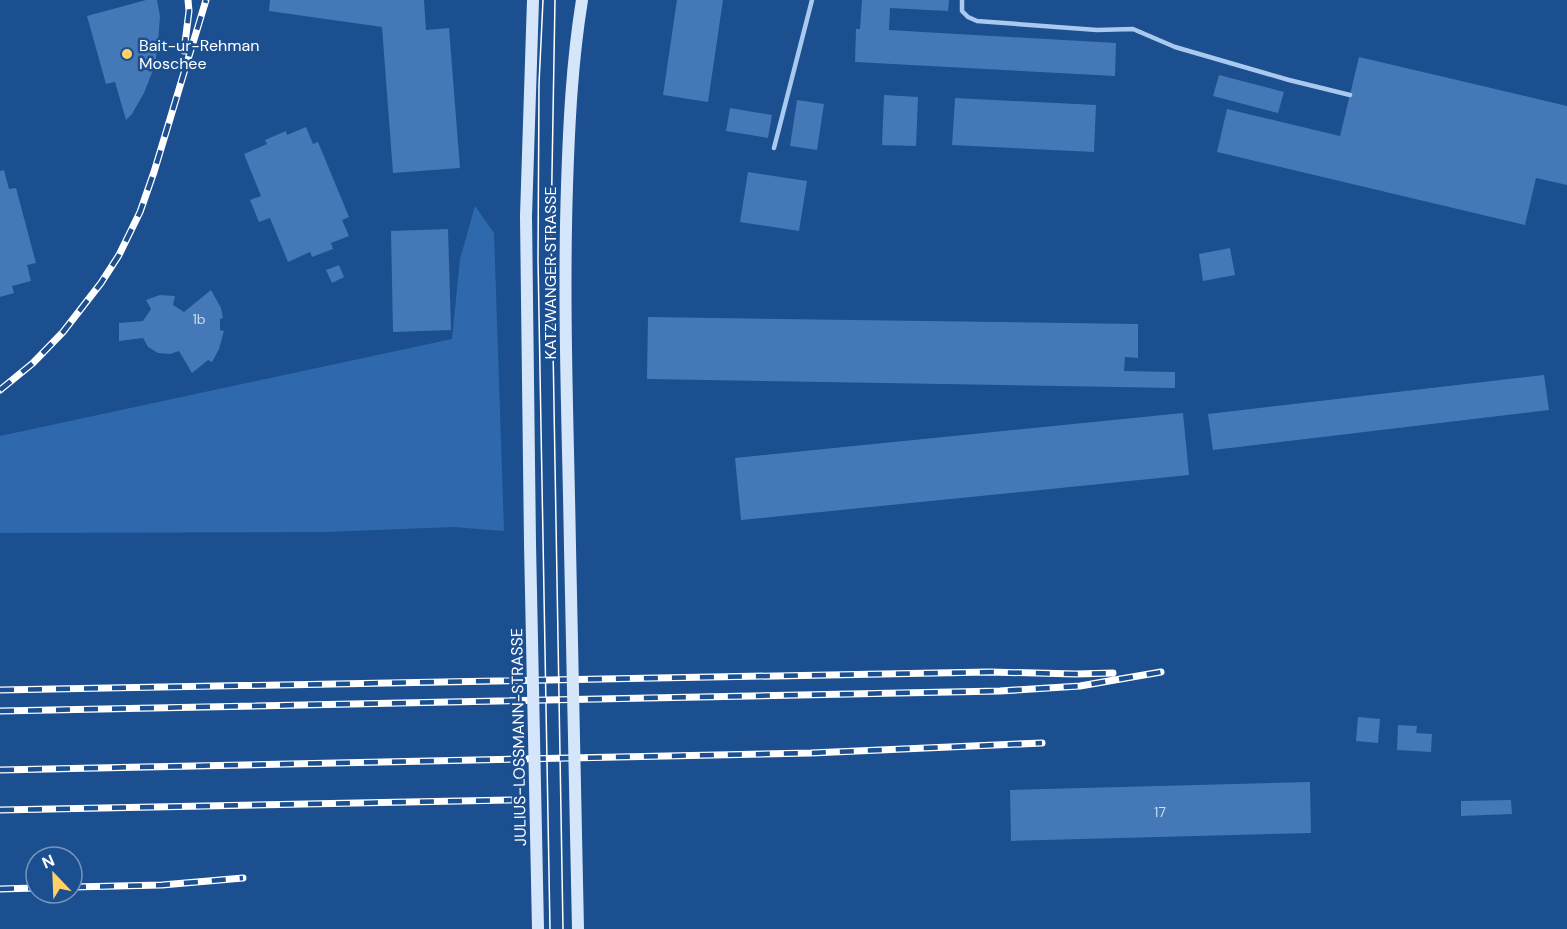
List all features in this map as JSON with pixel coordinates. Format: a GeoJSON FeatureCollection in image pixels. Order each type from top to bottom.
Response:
{"type":"FeatureCollection","features":[{"type":"Feature","properties":{"kind":"main road","name":"KATZWANGER STRASSE"},"geometry":{"type":"LineString","coordinates":[[530,544],[526,216],[532,0]]}},
{"type":"Feature","properties":{"kind":"main road","name":"KATZWANGER STRASSE"},"geometry":{"type":"LineString","coordinates":[[578,929],[565,233],[569,123],[582,0]]}},
{"type":"Feature","properties":{"kind":"main road","name":"JULIUS-LOSSMANN-STRASSE"},"geometry":{"type":"LineString","coordinates":[[530,544],[538,929]]}},
{"type":"Feature","properties":{"kind":"lane"},"geometry":{"type":"LineString","coordinates":[[774,148],[812,0]]}},
{"type":"Feature","properties":{"kind":"lane"},"geometry":{"type":"LineString","coordinates":[[962,0],[962,11],[977,21],[1097,30],[1133,29],[1175,47],[1350,95]]}},
{"type":"Feature","properties":{"kind":"shaded area"},"geometry":{"type":"Polygon","coordinates":[[[475,206],[494,233],[504,531],[453,527],[325,532],[0,533],[0,436],[452,339],[460,259],[475,206]]]}},
{"type":"Feature","properties":{"kind":"building","name":"Bait-ur-Rehman Moschee"},"geometry":{"type":"Polygon","coordinates":[[[146,0],[157,0],[160,16],[155,65],[144,93],[126,120],[115,82],[106,84],[87,16],[146,0]]]}},
{"type":"Feature","properties":{"kind":"building"},"geometry":{"type":"Polygon","coordinates":[[[270,0],[424,0],[426,30],[449,28],[460,168],[393,173],[382,27],[269,11],[270,0]]]}},
{"type":"Feature","properties":{"kind":"building"},"geometry":{"type":"Polygon","coordinates":[[[677,0],[723,0],[708,102],[663,95],[677,0]]]}},
{"type":"Feature","properties":{"kind":"building"},"geometry":{"type":"Polygon","coordinates":[[[862,0],[949,0],[948,11],[890,8],[889,30],[1116,43],[1115,76],[855,62],[856,29],[860,29],[862,0]]]}},
{"type":"Feature","properties":{"kind":"building"},"geometry":{"type":"Polygon","coordinates":[[[1359,57],[1567,106],[1567,185],[1536,178],[1525,225],[1217,152],[1227,109],[1340,136],[1359,57]]]}},
{"type":"Feature","properties":{"kind":"building"},"geometry":{"type":"Polygon","coordinates":[[[1219,75],[1284,92],[1278,113],[1213,96],[1219,75]]]}},
{"type":"Feature","properties":{"kind":"building"},"geometry":{"type":"Polygon","coordinates":[[[884,95],[918,97],[916,146],[882,145],[884,95]]]}},
{"type":"Feature","properties":{"kind":"building"},"geometry":{"type":"Polygon","coordinates":[[[955,98],[1096,105],[1094,152],[952,145],[955,98]]]}},
{"type":"Feature","properties":{"kind":"building"},"geometry":{"type":"Polygon","coordinates":[[[797,100],[824,104],[817,150],[790,146],[797,100]]]}},
{"type":"Feature","properties":{"kind":"building"},"geometry":{"type":"Polygon","coordinates":[[[730,108],[772,115],[768,138],[726,131],[730,108]]]}},
{"type":"Feature","properties":{"kind":"building"},"geometry":{"type":"Polygon","coordinates":[[[306,127],[313,144],[318,142],[349,217],[342,220],[349,236],[331,243],[333,249],[312,257],[310,252],[288,262],[270,218],[259,222],[250,200],[261,196],[244,154],[267,144],[265,140],[286,131],[287,135],[306,127]]]}},
{"type":"Feature","properties":{"kind":"building"},"geometry":{"type":"Polygon","coordinates":[[[4,170],[9,189],[16,188],[36,263],[27,265],[31,281],[12,286],[14,293],[0,297],[0,171],[4,170]]]}},
{"type":"Feature","properties":{"kind":"building"},"geometry":{"type":"Polygon","coordinates":[[[748,172],[807,181],[799,231],[740,222],[748,172]]]}},
{"type":"Feature","properties":{"kind":"building"},"geometry":{"type":"Polygon","coordinates":[[[448,229],[451,330],[393,332],[391,231],[448,229]]]}},
{"type":"Feature","properties":{"kind":"building"},"geometry":{"type":"Polygon","coordinates":[[[1230,248],[1235,275],[1203,281],[1199,254],[1230,248]]]}},
{"type":"Feature","properties":{"kind":"building"},"geometry":{"type":"Polygon","coordinates":[[[339,265],[344,277],[332,283],[326,270],[339,265]]]}},
{"type":"Feature","properties":{"kind":"building"},"geometry":{"type":"Polygon","coordinates":[[[211,290],[221,308],[223,318],[220,319],[220,330],[224,331],[219,349],[212,362],[208,360],[192,373],[179,351],[170,354],[158,353],[148,347],[143,338],[119,341],[119,323],[143,321],[151,309],[146,300],[160,295],[175,296],[173,305],[184,312],[211,290]]]}},
{"type":"Feature","properties":{"kind":"building"},"geometry":{"type":"Polygon","coordinates":[[[648,317],[1138,324],[1138,358],[1125,357],[1124,371],[1175,372],[1175,388],[647,379],[648,317]]]}},
{"type":"Feature","properties":{"kind":"building"},"geometry":{"type":"Polygon","coordinates":[[[1544,375],[1549,410],[1213,450],[1208,414],[1544,375]]]}},
{"type":"Feature","properties":{"kind":"building"},"geometry":{"type":"Polygon","coordinates":[[[1183,413],[1189,475],[741,520],[735,458],[1183,413]]]}},
{"type":"Feature","properties":{"kind":"building"},"geometry":{"type":"Polygon","coordinates":[[[1358,717],[1380,719],[1378,743],[1356,741],[1358,717]]]}},
{"type":"Feature","properties":{"kind":"building"},"geometry":{"type":"Polygon","coordinates":[[[1398,725],[1417,726],[1416,733],[1432,734],[1431,752],[1397,750],[1398,725]]]}},
{"type":"Feature","properties":{"kind":"building"},"geometry":{"type":"Polygon","coordinates":[[[1310,782],[1311,833],[1011,841],[1010,790],[1310,782]]]}},
{"type":"Feature","properties":{"kind":"building"},"geometry":{"type":"Polygon","coordinates":[[[1511,800],[1512,814],[1461,816],[1461,801],[1511,800]]]}},
{"type":"Feature","properties":{"kind":"tram line"},"geometry":{"type":"LineString","coordinates":[[543,0],[539,84],[538,259],[550,929]]}},
{"type":"Feature","properties":{"kind":"tram line"},"geometry":{"type":"LineString","coordinates":[[555,0],[551,231],[563,929]]}},
{"type":"Feature","properties":{"kind":"railway"},"geometry":{"type":"LineString","coordinates":[[184,51],[189,11],[188,0]]}},
{"type":"Feature","properties":{"kind":"railway"},"geometry":{"type":"LineString","coordinates":[[0,390],[33,363],[63,332],[101,283],[119,255],[140,212],[154,172],[206,0]]}},
{"type":"Feature","properties":{"kind":"railway"},"geometry":{"type":"LineString","coordinates":[[0,690],[989,672],[1113,673]]}},
{"type":"Feature","properties":{"kind":"railway"},"geometry":{"type":"LineString","coordinates":[[0,711],[1000,691],[1080,686],[1161,672]]}},
{"type":"Feature","properties":{"kind":"railway"},"geometry":{"type":"LineString","coordinates":[[0,770],[811,753],[1042,743]]}},
{"type":"Feature","properties":{"kind":"railway"},"geometry":{"type":"LineString","coordinates":[[0,810],[511,800]]}},
{"type":"Feature","properties":{"kind":"railway"},"geometry":{"type":"LineString","coordinates":[[84,887],[162,885],[243,878]]}},
{"type":"Feature","properties":{"kind":"railway"},"geometry":{"type":"LineString","coordinates":[[0,889],[24,888]]}},
{"type":"Feature","properties":{"kind":"place","name":"Bait-ur-Rehman Moschee"},"geometry":{"type":"Point","coordinates":[127,54]}}]}
